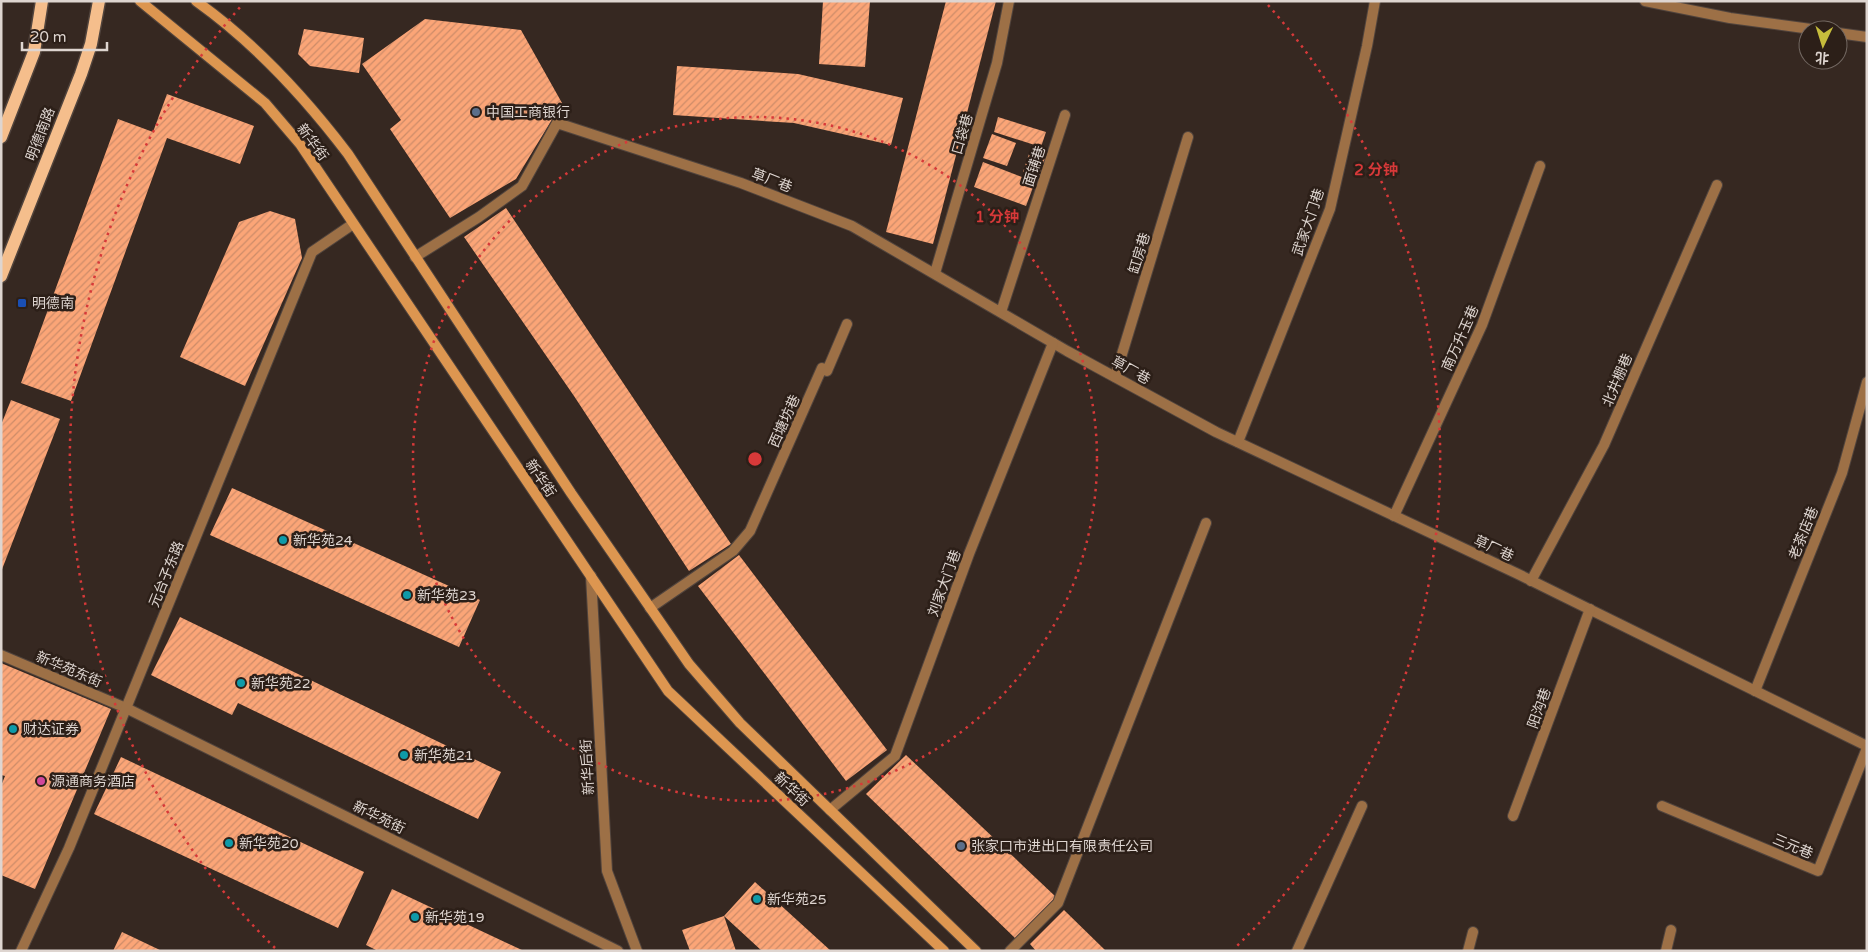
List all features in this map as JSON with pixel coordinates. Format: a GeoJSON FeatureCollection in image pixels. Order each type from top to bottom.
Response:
{"type":"FeatureCollection","features":[{"type":"Feature","properties":{"kind":"main road"},"geometry":{"type":"LineString","coordinates":[[1,137],[34,52],[42,1]]}},
{"type":"Feature","properties":{"kind":"main road","name":"明德南路"},"geometry":{"type":"LineString","coordinates":[[1,276],[92,44],[99,1]]}},
{"type":"Feature","properties":{"kind":"main road","name":"新华街"},"geometry":{"type":"LineString","coordinates":[[140,1],[265,103],[300,144],[668,691],[944,951]]}},
{"type":"Feature","properties":{"kind":"main road","name":"新华街"},"geometry":{"type":"LineString","coordinates":[[196,1],[269,62],[318,114],[348,154],[571,493],[689,664],[740,723],[976,951]]}},
{"type":"Feature","properties":{"kind":"street","name":"口袋巷"},"geometry":{"type":"LineString","coordinates":[[935,273],[997,63],[1009,1]]}},
{"type":"Feature","properties":{"kind":"street","name":"武家大门巷"},"geometry":{"type":"LineString","coordinates":[[1238,442],[1330,209],[1368,46],[1375,1]]}},
{"type":"Feature","properties":{"kind":"street"},"geometry":{"type":"LineString","coordinates":[[1645,1],[1730,18],[1798,27]]}},
{"type":"Feature","properties":{"kind":"street"},"geometry":{"type":"LineString","coordinates":[[1848,34],[1867,36]]}},
{"type":"Feature","properties":{"kind":"street","name":"面铺巷"},"geometry":{"type":"LineString","coordinates":[[1001,312],[1065,115]]}},
{"type":"Feature","properties":{"kind":"street","name":"草厂巷"},"geometry":{"type":"LineString","coordinates":[[415,257],[479,217],[522,186],[557,123],[741,183],[842,222],[935,273],[1053,343],[1238,442],[1531,581],[1867,747]]}},
{"type":"Feature","properties":{"kind":"street","name":"缸房巷"},"geometry":{"type":"LineString","coordinates":[[1115,377],[1188,137]]}},
{"type":"Feature","properties":{"kind":"street","name":"南万升玉巷"},"geometry":{"type":"LineString","coordinates":[[1394,516],[1482,325],[1540,166]]}},
{"type":"Feature","properties":{"kind":"street","name":"北井棚巷"},"geometry":{"type":"LineString","coordinates":[[1531,581],[1604,445],[1716,185]]}},
{"type":"Feature","properties":{"kind":"street","name":"元台子东路"},"geometry":{"type":"LineString","coordinates":[[21,951],[69,848],[312,252],[353,224]]}},
{"type":"Feature","properties":{"kind":"street","name":"西塘坊巷"},"geometry":{"type":"LineString","coordinates":[[650,608],[733,551],[750,531],[822,368],[827,371],[847,324]]}},
{"type":"Feature","properties":{"kind":"street","name":"刘家大门巷"},"geometry":{"type":"LineString","coordinates":[[830,810],[895,756],[969,554],[1053,343]]}},
{"type":"Feature","properties":{"kind":"street","name":"老茶店巷"},"geometry":{"type":"LineString","coordinates":[[1755,691],[1842,473],[1867,382]]}},
{"type":"Feature","properties":{"kind":"street"},"geometry":{"type":"LineString","coordinates":[[1010,951],[1058,904],[1206,523]]}},
{"type":"Feature","properties":{"kind":"street","name":"新华后街"},"geometry":{"type":"LineString","coordinates":[[591,576],[607,872],[637,951]]}},
{"type":"Feature","properties":{"kind":"street","name":"阳沟巷"},"geometry":{"type":"LineString","coordinates":[[1513,816],[1590,610]]}},
{"type":"Feature","properties":{"kind":"street","name":"新华苑东街"},"geometry":{"type":"LineString","coordinates":[[1,655],[126,708]]}},
{"type":"Feature","properties":{"kind":"street","name":"新华苑街"},"geometry":{"type":"LineString","coordinates":[[126,708],[618,951]]}},
{"type":"Feature","properties":{"kind":"street","name":"三元巷"},"geometry":{"type":"LineString","coordinates":[[1662,806],[1818,871],[1867,747]]}},
{"type":"Feature","properties":{"kind":"street"},"geometry":{"type":"LineString","coordinates":[[1297,951],[1362,806]]}},
{"type":"Feature","properties":{"kind":"street"},"geometry":{"type":"LineString","coordinates":[[1666,951],[1671,930]]}},
{"type":"Feature","properties":{"kind":"street"},"geometry":{"type":"LineString","coordinates":[[1468,951],[1473,932]]}},
{"type":"Feature","properties":{"kind":"building"},"geometry":{"type":"Polygon","coordinates":[[[823,1],[870,1],[865,67],[819,64],[823,1]]]}},
{"type":"Feature","properties":{"kind":"building"},"geometry":{"type":"Polygon","coordinates":[[[946,1],[996,1],[933,244],[886,232],[946,1]]]}},
{"type":"Feature","properties":{"kind":"building","name":"中国工商银行"},"geometry":{"type":"Polygon","coordinates":[[[425,19],[521,30],[562,103],[516,179],[450,218],[390,129],[401,120],[362,64],[425,19]]]}},
{"type":"Feature","properties":{"kind":"building"},"geometry":{"type":"Polygon","coordinates":[[[304,29],[364,38],[359,73],[310,66],[298,54],[304,29]]]}},
{"type":"Feature","properties":{"kind":"building"},"geometry":{"type":"Polygon","coordinates":[[[677,66],[798,74],[903,98],[891,145],[794,123],[673,115],[677,66]]]}},
{"type":"Feature","properties":{"kind":"building"},"geometry":{"type":"Polygon","coordinates":[[[167,94],[254,126],[240,164],[167,138],[71,401],[21,383],[118,119],[153,132],[167,94]]]}},
{"type":"Feature","properties":{"kind":"building"},"geometry":{"type":"Polygon","coordinates":[[[998,117],[1046,132],[1041,147],[994,132],[998,117]]]}},
{"type":"Feature","properties":{"kind":"building"},"geometry":{"type":"Polygon","coordinates":[[[992,134],[1016,143],[1007,166],[983,158],[992,134]]]}},
{"type":"Feature","properties":{"kind":"building"},"geometry":{"type":"Polygon","coordinates":[[[1031,148],[1047,154],[1039,177],[1023,172],[1031,148]]]}},
{"type":"Feature","properties":{"kind":"building"},"geometry":{"type":"Polygon","coordinates":[[[983,162],[1035,182],[1026,206],[974,187],[983,162]]]}},
{"type":"Feature","properties":{"kind":"building"},"geometry":{"type":"Polygon","coordinates":[[[506,208],[731,544],[689,571],[574,396],[464,237],[506,208]]]}},
{"type":"Feature","properties":{"kind":"building"},"geometry":{"type":"Polygon","coordinates":[[[270,211],[295,219],[302,258],[245,386],[180,357],[239,222],[270,211]]]}},
{"type":"Feature","properties":{"kind":"building"},"geometry":{"type":"Polygon","coordinates":[[[11,400],[60,419],[1,572],[1,425],[11,400]]]}},
{"type":"Feature","properties":{"kind":"building"},"geometry":{"type":"Polygon","coordinates":[[[232,488],[480,600],[459,647],[210,535],[232,488]]]}},
{"type":"Feature","properties":{"kind":"building"},"geometry":{"type":"Polygon","coordinates":[[[739,555],[887,750],[846,781],[698,586],[739,555]]]}},
{"type":"Feature","properties":{"kind":"building"},"geometry":{"type":"Polygon","coordinates":[[[180,617],[501,772],[478,819],[238,703],[232,715],[151,675],[180,617]]]}},
{"type":"Feature","properties":{"kind":"building","name":"源通商务酒店"},"geometry":{"type":"Polygon","coordinates":[[[1,663],[111,709],[35,889],[1,875],[1,786],[5,776],[1,775],[1,663]]]}},
{"type":"Feature","properties":{"kind":"building","name":"张家口市进出口有限责任公司"},"geometry":{"type":"Polygon","coordinates":[[[906,755],[1056,897],[1016,939],[866,794],[906,755]]]}},
{"type":"Feature","properties":{"kind":"building","name":"新华苑20"},"geometry":{"type":"Polygon","coordinates":[[[121,757],[364,872],[338,928],[94,814],[121,757]]]}},
{"type":"Feature","properties":{"kind":"building","name":"新华苑25"},"geometry":{"type":"Polygon","coordinates":[[[755,882],[831,951],[762,951],[724,916],[755,882]]]}},
{"type":"Feature","properties":{"kind":"building","name":"新华苑19"},"geometry":{"type":"Polygon","coordinates":[[[392,889],[524,951],[378,951],[366,945],[392,889]]]}},
{"type":"Feature","properties":{"kind":"building"},"geometry":{"type":"Polygon","coordinates":[[[1064,910],[1106,951],[1036,951],[1030,944],[1064,910]]]}},
{"type":"Feature","properties":{"kind":"building"},"geometry":{"type":"Polygon","coordinates":[[[724,916],[736,951],[690,951],[682,930],[724,916]]]}},
{"type":"Feature","properties":{"kind":"building"},"geometry":{"type":"Polygon","coordinates":[[[122,932],[162,951],[113,951],[122,932]]]}},
{"type":"Feature","properties":{"kind":"place","name":"中国工商银行"},"geometry":{"type":"Point","coordinates":[476,112]}},
{"type":"Feature","properties":{"kind":"place","name":"明德南"},"geometry":{"type":"Point","coordinates":[22,303]}},
{"type":"Feature","properties":{"kind":"place","name":"新华苑24"},"geometry":{"type":"Point","coordinates":[283,540]}},
{"type":"Feature","properties":{"kind":"place","name":"新华苑23"},"geometry":{"type":"Point","coordinates":[407,595]}},
{"type":"Feature","properties":{"kind":"place","name":"新华苑22"},"geometry":{"type":"Point","coordinates":[241,683]}},
{"type":"Feature","properties":{"kind":"place","name":"财达证券"},"geometry":{"type":"Point","coordinates":[13,729]}},
{"type":"Feature","properties":{"kind":"place","name":"新华苑21"},"geometry":{"type":"Point","coordinates":[404,755]}},
{"type":"Feature","properties":{"kind":"place","name":"源通商务酒店"},"geometry":{"type":"Point","coordinates":[41,781]}},
{"type":"Feature","properties":{"kind":"place","name":"新华苑20"},"geometry":{"type":"Point","coordinates":[229,843]}},
{"type":"Feature","properties":{"kind":"place","name":"张家口市进出口有限责任公司"},"geometry":{"type":"Point","coordinates":[961,846]}},
{"type":"Feature","properties":{"kind":"place","name":"新华苑25"},"geometry":{"type":"Point","coordinates":[757,899]}},
{"type":"Feature","properties":{"kind":"place","name":"新华苑19"},"geometry":{"type":"Point","coordinates":[415,917]}}]}
